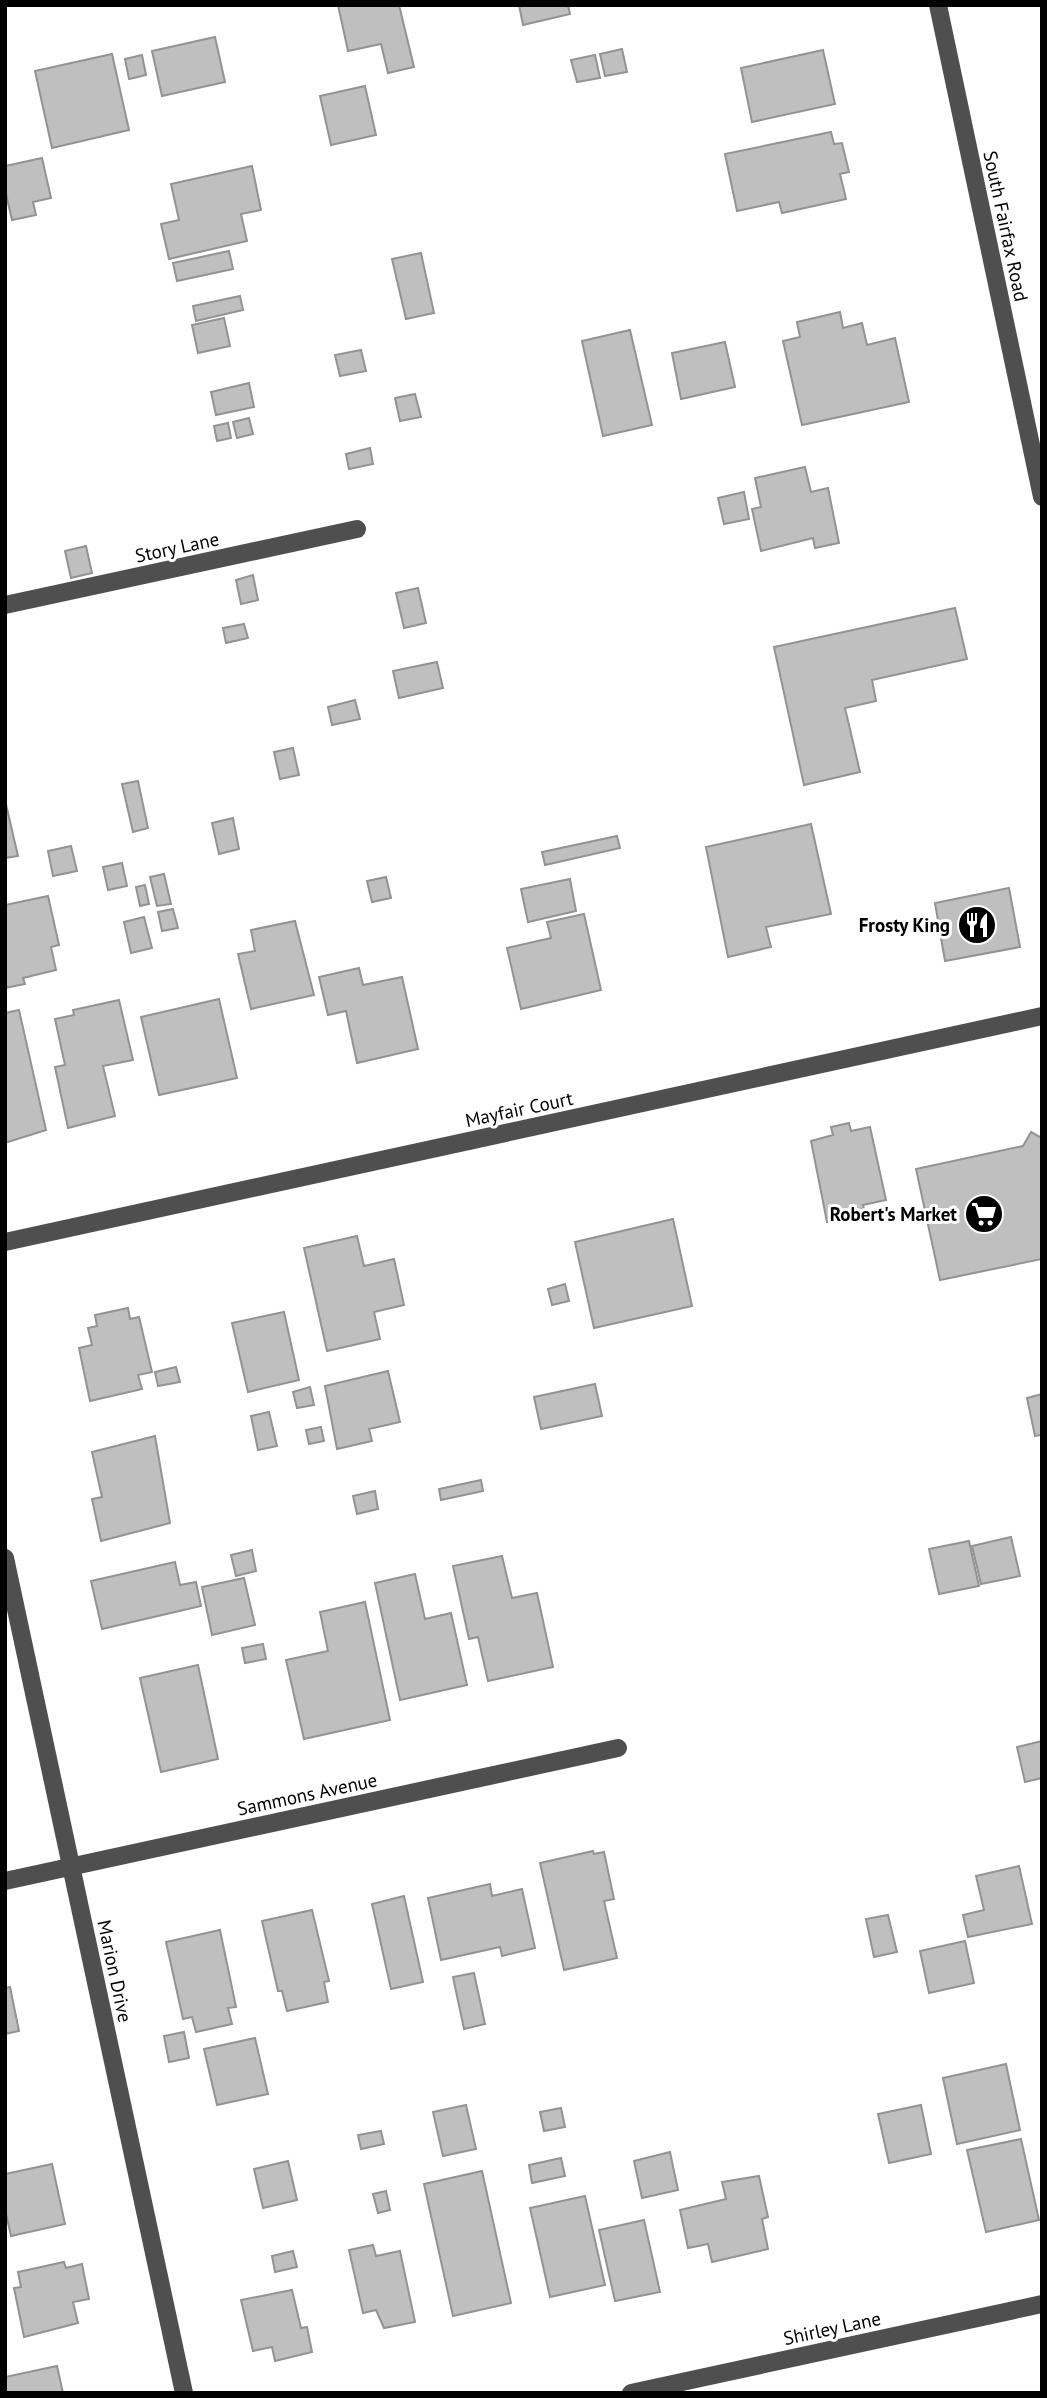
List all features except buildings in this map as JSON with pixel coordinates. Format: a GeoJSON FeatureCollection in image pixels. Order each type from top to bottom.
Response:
{"type":"FeatureCollection","features":[{"type":"Feature","properties":{"kind":"street","name":"South Fairfax Road"},"geometry":{"type":"LineString","coordinates":[[937,5],[1042,497]]}},
{"type":"Feature","properties":{"kind":"street","name":"Story Lane"},"geometry":{"type":"LineString","coordinates":[[5,605],[357,529]]}},
{"type":"Feature","properties":{"kind":"street","name":"Mayfair Court"},"geometry":{"type":"LineString","coordinates":[[5,1242],[1042,1016]]}},
{"type":"Feature","properties":{"kind":"street","name":"Marion Drive"},"geometry":{"type":"LineString","coordinates":[[5,1558],[184,2393]]}},
{"type":"Feature","properties":{"kind":"street","name":"Sammons Avenue"},"geometry":{"type":"LineString","coordinates":[[5,1881],[618,1748]]}},
{"type":"Feature","properties":{"kind":"street","name":"Shirley Lane"},"geometry":{"type":"LineString","coordinates":[[631,2393],[1042,2304]]}},
{"type":"Feature","properties":{"kind":"place","name":"Frosty King"},"geometry":{"type":"Point","coordinates":[977,925]}},
{"type":"Feature","properties":{"kind":"place","name":"Robert's Market"},"geometry":{"type":"Point","coordinates":[984,1214]}}]}
